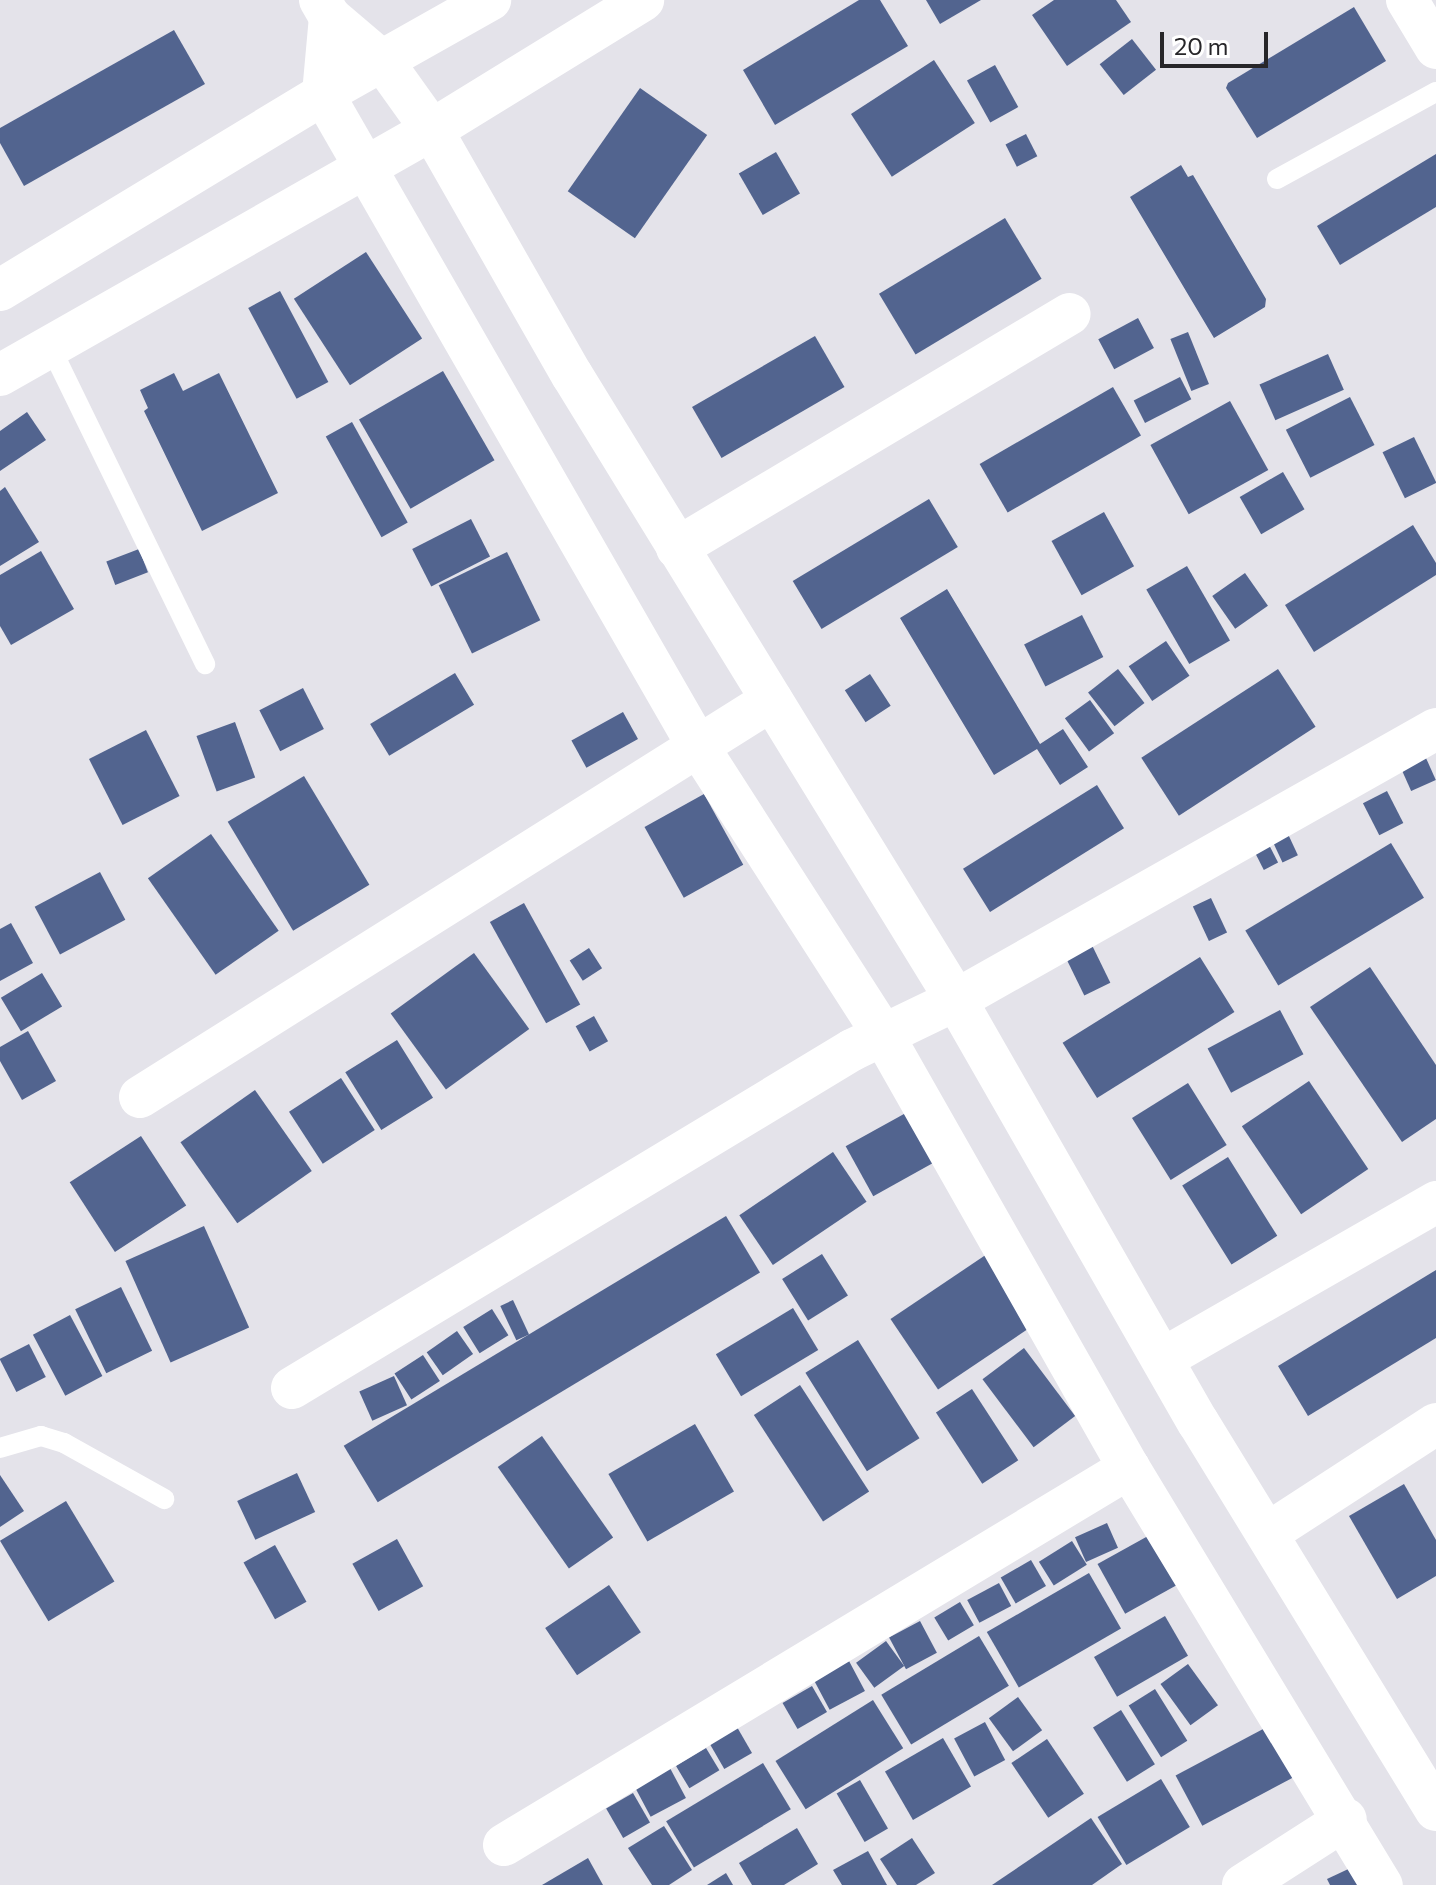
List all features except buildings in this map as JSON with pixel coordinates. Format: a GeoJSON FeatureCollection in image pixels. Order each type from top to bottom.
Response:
{"type":"FeatureCollection","features":[{"type":"Feature","properties":{"kind":"street"},"geometry":{"type":"LineString","coordinates":[[0,290],[323,94],[384,63],[490,0]]}},
{"type":"Feature","properties":{"kind":"street"},"geometry":{"type":"LineString","coordinates":[[0,375],[432,130],[643,0]]}},
{"type":"Feature","properties":{"kind":"street"},"geometry":{"type":"LineString","coordinates":[[1407,0],[1436,48]]}},
{"type":"Feature","properties":{"kind":"street"},"geometry":{"type":"LineString","coordinates":[[325,8],[384,63],[432,130],[677,548],[956,1000],[1164,1358],[1436,1810]]}},
{"type":"Feature","properties":{"kind":"street"},"geometry":{"type":"LineString","coordinates":[[325,8],[323,94],[368,167],[696,743],[882,1033],[1129,1468],[1346,1819],[1382,1885]]}},
{"type":"Feature","properties":{"kind":"street"},"geometry":{"type":"LineString","coordinates":[[677,548],[1069,314]]}},
{"type":"Feature","properties":{"kind":"street"},"geometry":{"type":"LineString","coordinates":[[140,1097],[696,743],[772,700]]}},
{"type":"Feature","properties":{"kind":"street"},"geometry":{"type":"LineString","coordinates":[[292,1388],[882,1033],[956,1000],[1436,729]]}},
{"type":"Feature","properties":{"kind":"street"},"geometry":{"type":"LineString","coordinates":[[1164,1358],[1436,1202]]}},
{"type":"Feature","properties":{"kind":"street"},"geometry":{"type":"LineString","coordinates":[[1268,1533],[1436,1424]]}},
{"type":"Feature","properties":{"kind":"street"},"geometry":{"type":"LineString","coordinates":[[504,1845],[1129,1468]]}},
{"type":"Feature","properties":{"kind":"street"},"geometry":{"type":"LineString","coordinates":[[1243,1885],[1346,1819]]}},
{"type":"Feature","properties":{"kind":"lane"},"geometry":{"type":"LineString","coordinates":[[1277,179],[1436,92]]}},
{"type":"Feature","properties":{"kind":"lane"},"geometry":{"type":"LineString","coordinates":[[50,346],[205,664]]}},
{"type":"Feature","properties":{"kind":"lane"},"geometry":{"type":"LineString","coordinates":[[0,1448],[41,1436],[164,1499]]}}]}
